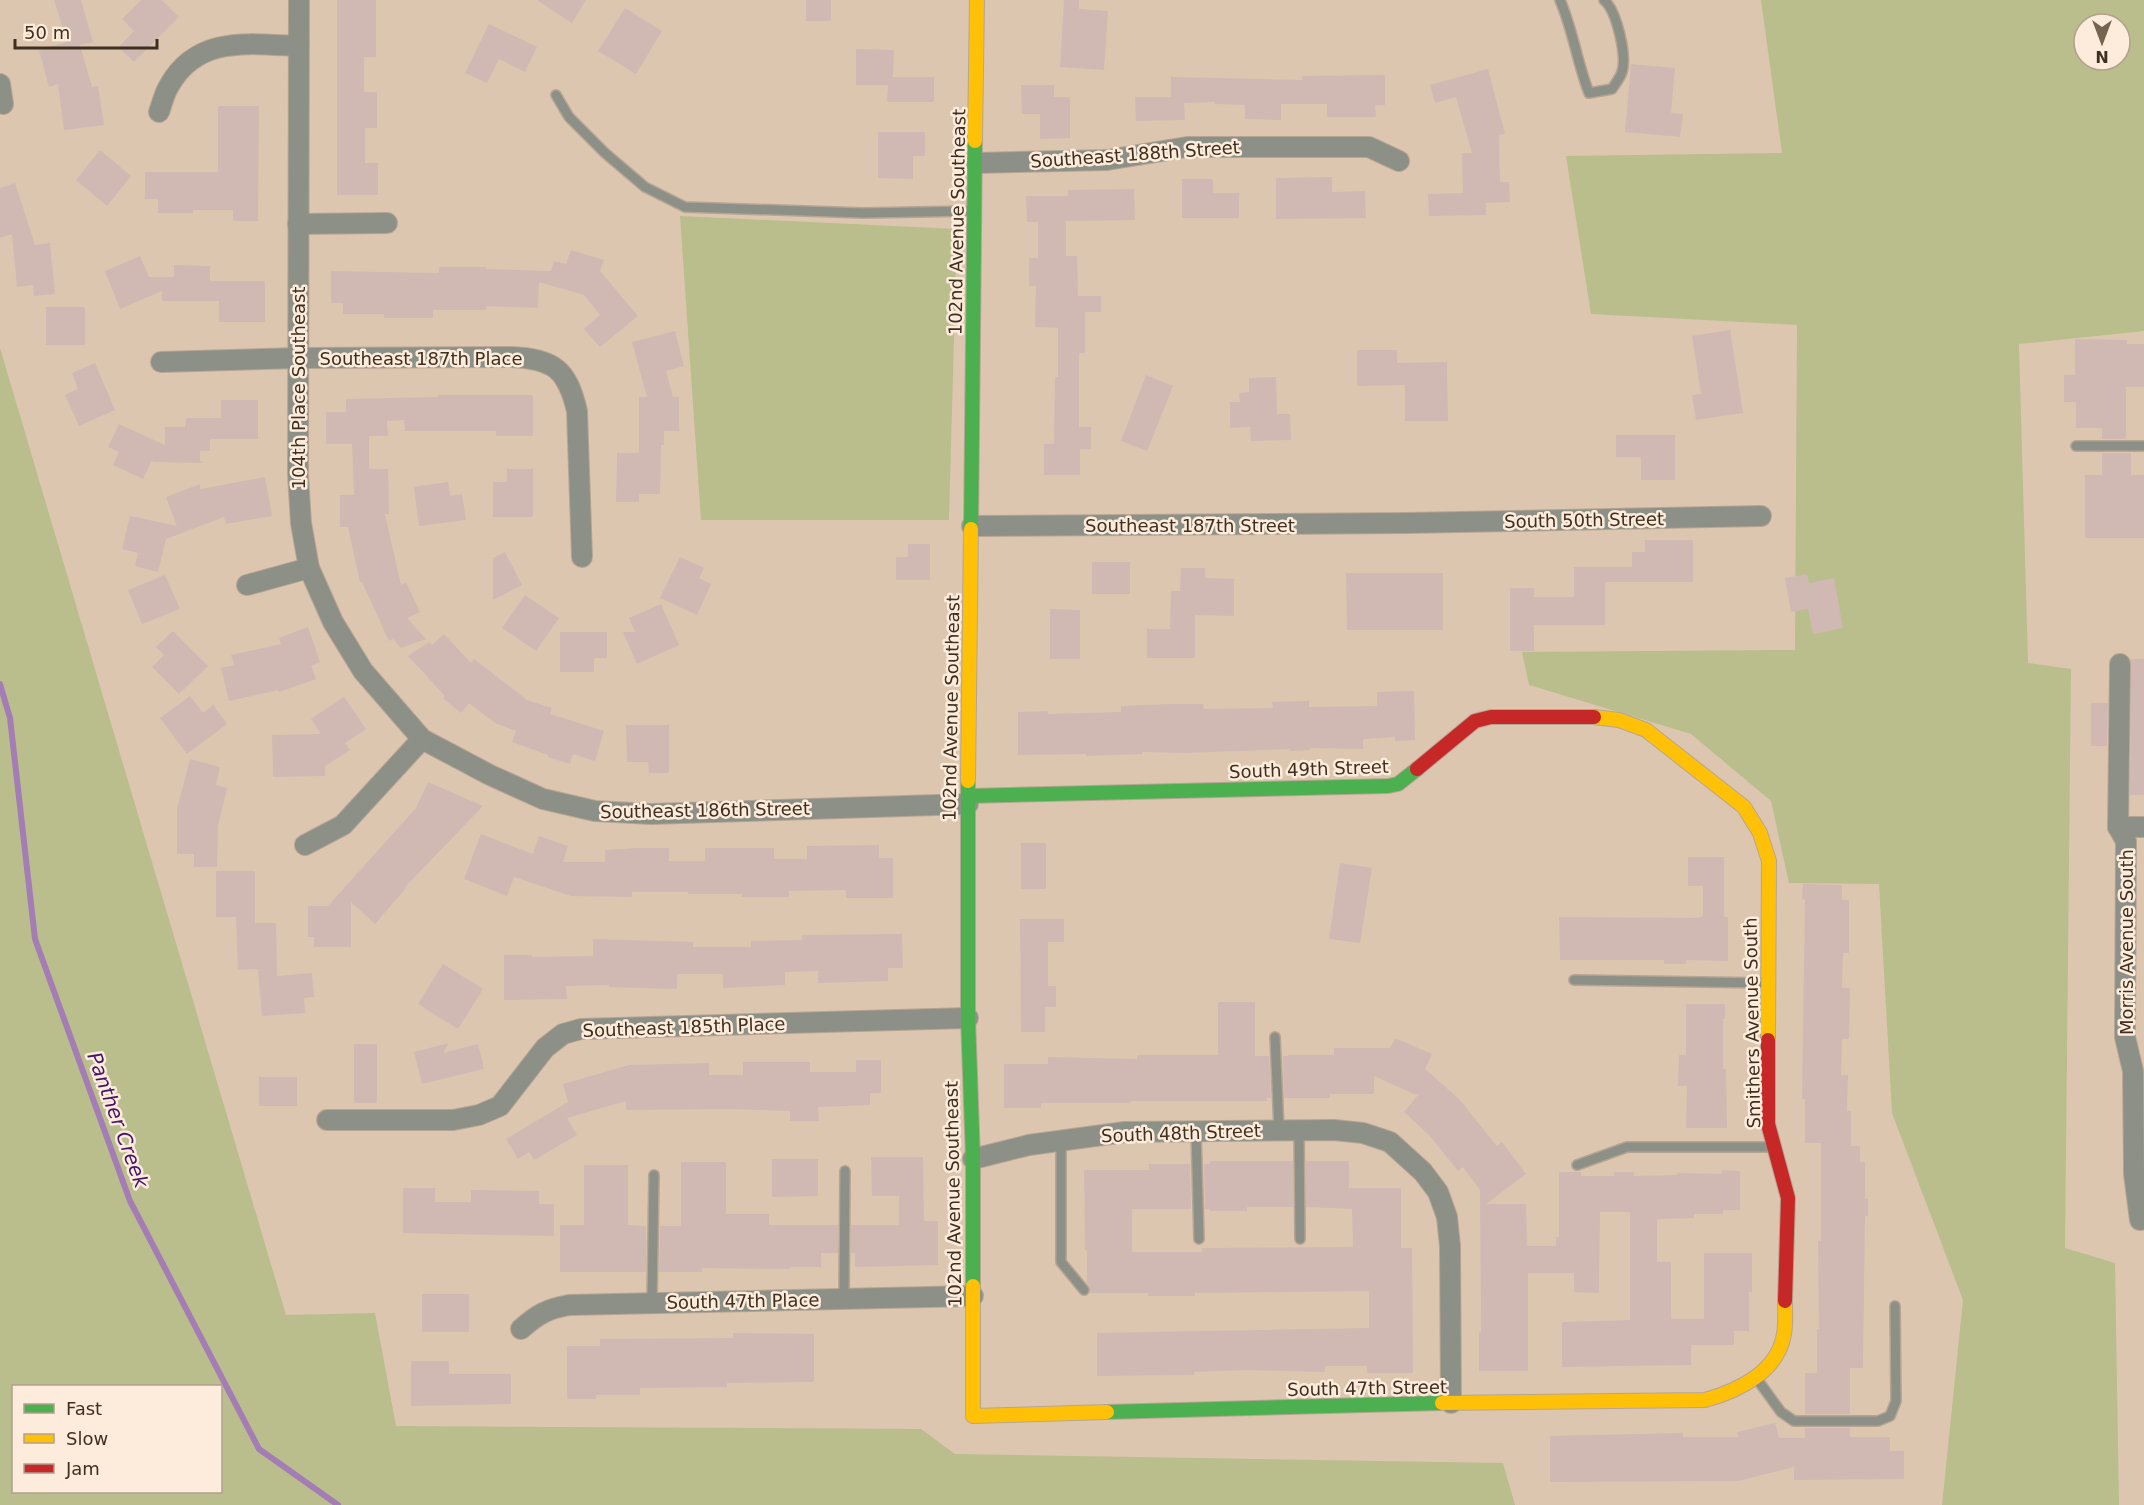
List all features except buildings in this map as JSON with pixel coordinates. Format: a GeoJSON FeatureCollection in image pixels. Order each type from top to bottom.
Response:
{"type":"FeatureCollection","features":[{"type":"Feature","properties":{"kind":"street","name":"104th Place Southeast"},"geometry":{"type":"LineString","coordinates":[[299,0],[298,475],[301,524],[309,568],[333,622],[363,671],[422,739]]}},
{"type":"Feature","properties":{"kind":"street","name":"102nd Avenue Southeast"},"geometry":{"type":"LineString","coordinates":[[972,1416],[973,1159],[968,1018],[968,800],[977,0]]}},
{"type":"Feature","properties":{"kind":"street"},"geometry":{"type":"LineString","coordinates":[[159,112],[169,86],[188,62],[207,50],[234,43],[299,46]]}},
{"type":"Feature","properties":{"kind":"street"},"geometry":{"type":"LineString","coordinates":[[0,84],[3,104]]}},
{"type":"Feature","properties":{"kind":"street","name":"Southeast 188th Street"},"geometry":{"type":"LineString","coordinates":[[976,163],[1107,160],[1187,147],[1369,147],[1399,161]]}},
{"type":"Feature","properties":{"kind":"street"},"geometry":{"type":"LineString","coordinates":[[298,224],[387,223]]}},
{"type":"Feature","properties":{"kind":"street","name":"Southeast 187th Place"},"geometry":{"type":"LineString","coordinates":[[161,362],[298,358],[511,357],[532,358],[553,365],[563,375],[572,391],[577,411],[582,556]]}},
{"type":"Feature","properties":{"kind":"street","name":"South 50th Street"},"geometry":{"type":"LineString","coordinates":[[1407,523],[1761,516]]}},
{"type":"Feature","properties":{"kind":"street","name":"Southeast 187th Street"},"geometry":{"type":"LineString","coordinates":[[972,526],[1407,523]]}},
{"type":"Feature","properties":{"kind":"street"},"geometry":{"type":"LineString","coordinates":[[247,585],[309,568]]}},
{"type":"Feature","properties":{"kind":"street","name":"Morris Avenue South"},"geometry":{"type":"LineString","coordinates":[[2120,664],[2118,827],[2126,841],[2125,1037],[2138,1070],[2134,1174],[2140,1220]]}},
{"type":"Feature","properties":{"kind":"street","name":"South 49th Street"},"geometry":{"type":"LineString","coordinates":[[968,800],[1388,786],[1398,784],[1475,722],[1491,717],[1605,717],[1646,730],[1744,807]]}},
{"type":"Feature","properties":{"kind":"street"},"geometry":{"type":"LineString","coordinates":[[305,845],[343,825],[422,739]]}},
{"type":"Feature","properties":{"kind":"street","name":"Southeast 186th Street"},"geometry":{"type":"LineString","coordinates":[[422,739],[490,775],[543,799],[595,811],[651,814],[968,800]]}},
{"type":"Feature","properties":{"kind":"street","name":"Smithers Avenue South"},"geometry":{"type":"LineString","coordinates":[[1744,807],[1760,833],[1769,861],[1768,1124],[1788,1198],[1784,1335],[1777,1354],[1755,1377]]}},
{"type":"Feature","properties":{"kind":"street"},"geometry":{"type":"LineString","coordinates":[[2118,827],[2144,827]]}},
{"type":"Feature","properties":{"kind":"street","name":"Southeast 185th Place"},"geometry":{"type":"LineString","coordinates":[[327,1120],[453,1120],[479,1115],[501,1106],[545,1048],[563,1034],[581,1029],[968,1018]]}},
{"type":"Feature","properties":{"kind":"street","name":"South 48th Street"},"geometry":{"type":"LineString","coordinates":[[973,1159],[1029,1145],[1125,1132],[1334,1130],[1363,1133],[1390,1142],[1423,1172],[1438,1192],[1447,1217],[1450,1246],[1451,1404]]}},
{"type":"Feature","properties":{"kind":"street","name":"South 47th Place"},"geometry":{"type":"LineString","coordinates":[[520,1329],[535,1316],[549,1309],[570,1305],[972,1296]]}},
{"type":"Feature","properties":{"kind":"street","name":"South 47th Street"},"geometry":{"type":"LineString","coordinates":[[972,1416],[1705,1400],[1746,1386],[1755,1377]]}},
{"type":"Feature","properties":{"kind":"lane"},"geometry":{"type":"LineString","coordinates":[[1560,0],[1568,19],[1582,75],[1589,93],[1612,89],[1622,71],[1621,35],[1609,4],[1604,0]]}},
{"type":"Feature","properties":{"kind":"lane"},"geometry":{"type":"LineString","coordinates":[[556,95],[570,117],[605,153],[645,187],[685,207],[862,213],[976,211]]}},
{"type":"Feature","properties":{"kind":"lane"},"geometry":{"type":"LineString","coordinates":[[2076,446],[2144,446]]}},
{"type":"Feature","properties":{"kind":"lane"},"geometry":{"type":"LineString","coordinates":[[1574,980],[1769,983]]}},
{"type":"Feature","properties":{"kind":"lane"},"geometry":{"type":"LineString","coordinates":[[1275,1037],[1278,1130]]}},
{"type":"Feature","properties":{"kind":"lane"},"geometry":{"type":"LineString","coordinates":[[1299,1130],[1300,1239]]}},
{"type":"Feature","properties":{"kind":"lane"},"geometry":{"type":"LineString","coordinates":[[1196,1131],[1199,1239]]}},
{"type":"Feature","properties":{"kind":"lane"},"geometry":{"type":"LineString","coordinates":[[1061,1140],[1061,1262],[1084,1290]]}},
{"type":"Feature","properties":{"kind":"lane"},"geometry":{"type":"LineString","coordinates":[[1576,1165],[1627,1147],[1773,1147]]}},
{"type":"Feature","properties":{"kind":"lane"},"geometry":{"type":"LineString","coordinates":[[844,1299],[845,1170]]}},
{"type":"Feature","properties":{"kind":"lane"},"geometry":{"type":"LineString","coordinates":[[652,1303],[654,1175]]}},
{"type":"Feature","properties":{"kind":"lane"},"geometry":{"type":"LineString","coordinates":[[1755,1377],[1781,1412],[1794,1421],[1878,1421],[1890,1416],[1896,1401],[1895,1306]]}},
{"type":"Feature","properties":{"kind":"green space"},"geometry":{"type":"Polygon","coordinates":[[[1761,0],[2144,0],[2144,331],[2019,344],[2028,663],[2071,669],[2065,1248],[2115,1263],[2119,1505],[1942,1505],[1963,1300],[1892,1113],[1879,884],[1789,883],[1771,801],[1691,734],[1529,685],[1522,652],[1795,650],[1797,325],[1591,314],[1566,156],[1782,153],[1761,0]]]}},
{"type":"Feature","properties":{"kind":"green space"},"geometry":{"type":"Polygon","coordinates":[[[680,216],[957,229],[949,520],[701,520],[680,216]]]}},
{"type":"Feature","properties":{"kind":"green space"},"geometry":{"type":"Polygon","coordinates":[[[0,348],[286,1315],[375,1313],[396,1426],[921,1429],[955,1454],[1503,1463],[1515,1505],[0,1505],[0,348]]]}},
{"type":"Feature","properties":{"kind":"waterway","name":"Panther Creek"},"geometry":{"type":"LineString","coordinates":[[0,684],[10,718],[35,939],[130,1201],[259,1449],[338,1505]]}},
{"type":"Feature","properties":{"kind":"traffic: fast"},"geometry":{"type":"LineString","coordinates":[[971,529],[975,141]]}},
{"type":"Feature","properties":{"kind":"traffic: fast"},"geometry":{"type":"LineString","coordinates":[[968,796],[1388,786],[1398,784],[1417,769]]}},
{"type":"Feature","properties":{"kind":"traffic: fast"},"geometry":{"type":"LineString","coordinates":[[968,781],[968,1018],[973,1159],[973,1286]]}},
{"type":"Feature","properties":{"kind":"traffic: fast"},"geometry":{"type":"LineString","coordinates":[[1107,1412],[1442,1403]]}},
{"type":"Feature","properties":{"kind":"traffic: slow"},"geometry":{"type":"LineString","coordinates":[[975,141],[977,0]]}},
{"type":"Feature","properties":{"kind":"traffic: slow"},"geometry":{"type":"LineString","coordinates":[[968,781],[971,529]]}},
{"type":"Feature","properties":{"kind":"traffic: slow"},"geometry":{"type":"LineString","coordinates":[[1594,717],[1619,720],[1646,730],[1744,807],[1760,833],[1769,861],[1768,1040]]}},
{"type":"Feature","properties":{"kind":"traffic: slow"},"geometry":{"type":"LineString","coordinates":[[973,1286],[973,1416],[1107,1412]]}},
{"type":"Feature","properties":{"kind":"traffic: slow"},"geometry":{"type":"LineString","coordinates":[[1442,1403],[1705,1400],[1730,1391],[1755,1378],[1774,1359],[1784,1334],[1785,1301]]}},
{"type":"Feature","properties":{"kind":"traffic: jam"},"geometry":{"type":"LineString","coordinates":[[1417,769],[1475,721],[1491,717],[1594,717]]}},
{"type":"Feature","properties":{"kind":"traffic: jam"},"geometry":{"type":"LineString","coordinates":[[1768,1040],[1768,1124],[1788,1198],[1785,1301]]}}]}
